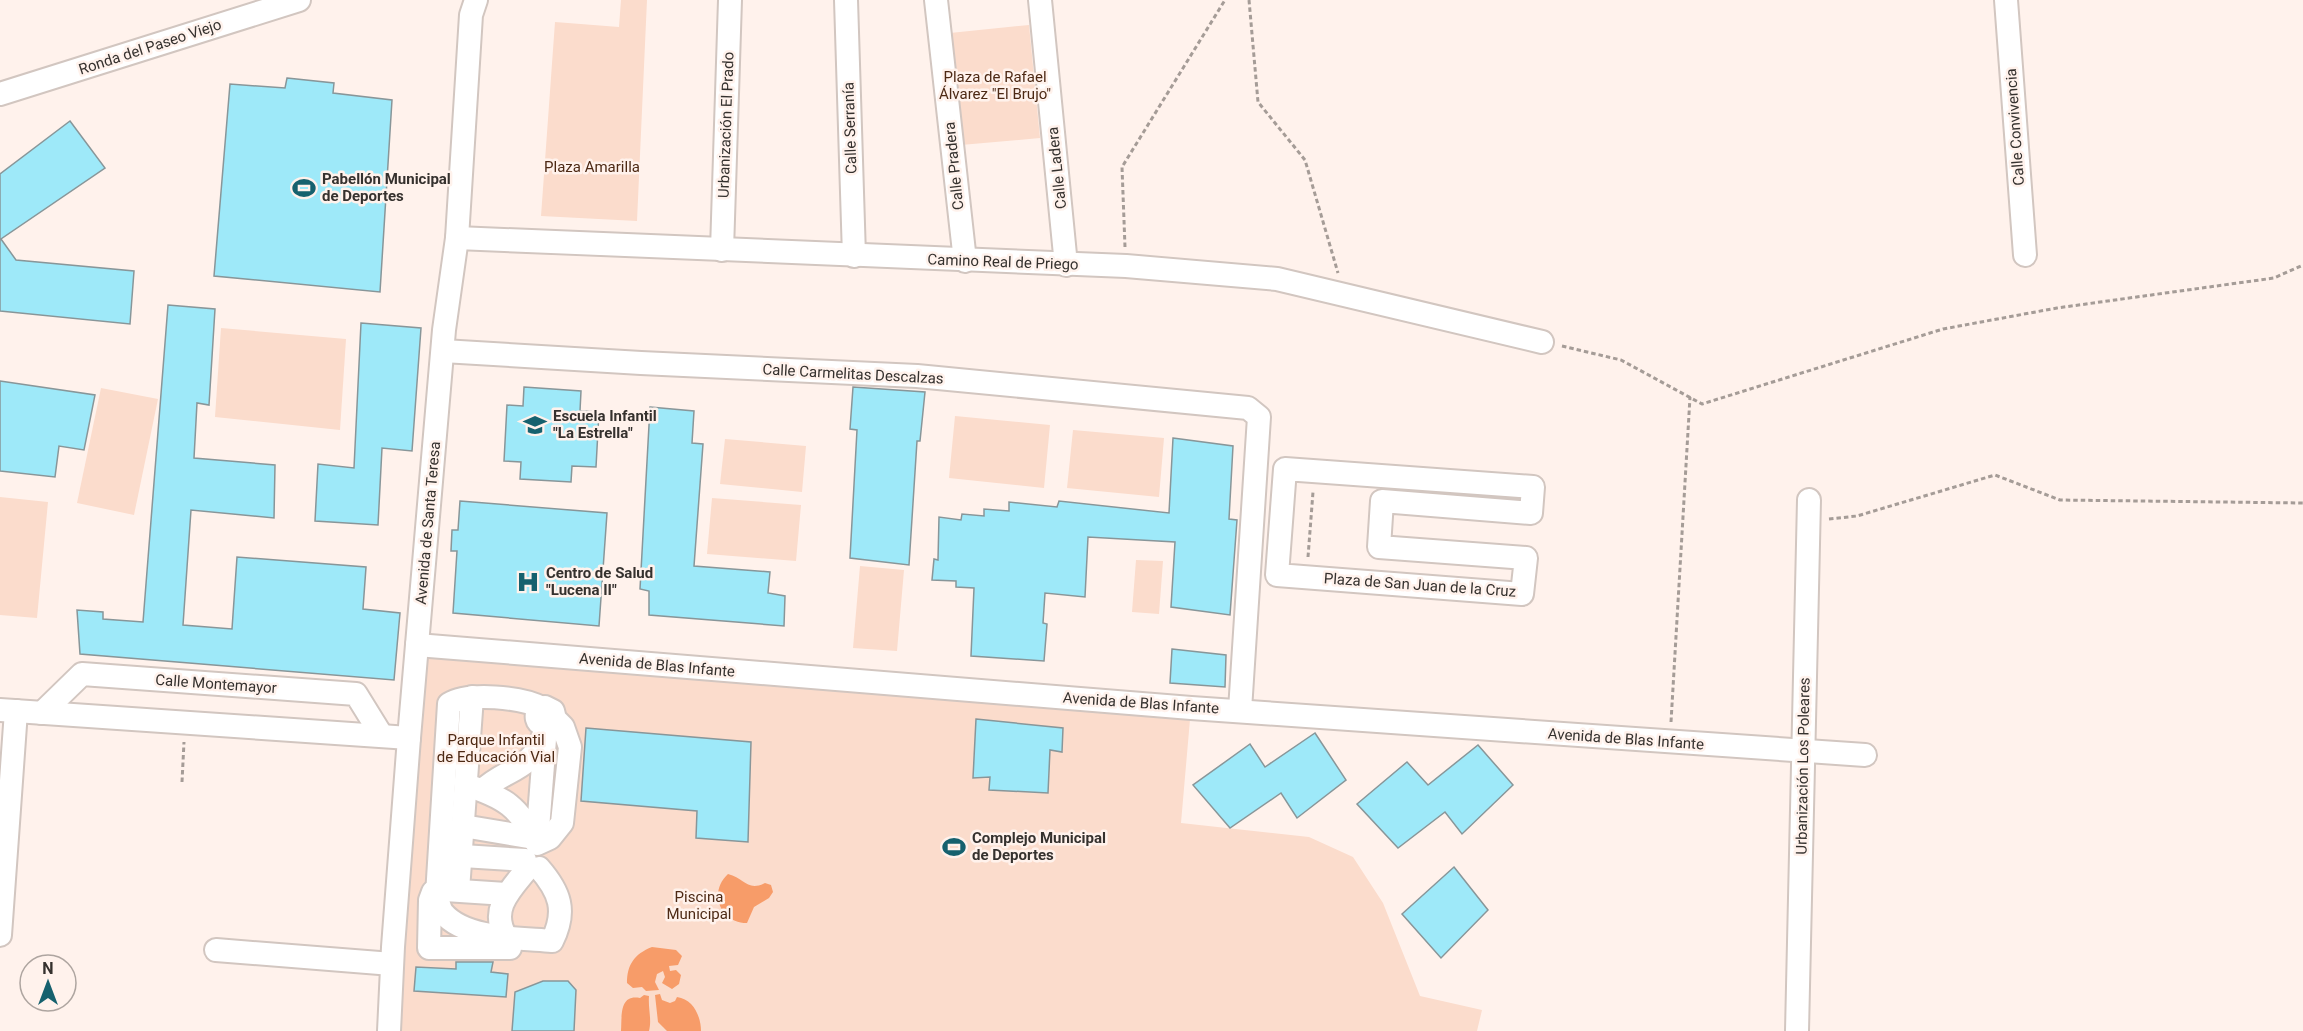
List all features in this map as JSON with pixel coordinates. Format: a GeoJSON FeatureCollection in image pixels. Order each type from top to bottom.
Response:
{"type":"FeatureCollection","features":[{"type":"Feature","properties":{"kind":"street","name":"Ronda del Paseo Viejo"},"geometry":{"type":"LineString","coordinates":[[0,94],[299,0]]}},
{"type":"Feature","properties":{"kind":"street","name":"Urbanización El Prado"},"geometry":{"type":"LineString","coordinates":[[722,250],[730,0]]}},
{"type":"Feature","properties":{"kind":"street","name":"Calle Serranía"},"geometry":{"type":"LineString","coordinates":[[846,0],[854,256]]}},
{"type":"Feature","properties":{"kind":"street","name":"Calle Pradera"},"geometry":{"type":"LineString","coordinates":[[936,0],[965,261]]}},
{"type":"Feature","properties":{"kind":"street","name":"Calle Ladera"},"geometry":{"type":"LineString","coordinates":[[1040,0],[1066,265]]}},
{"type":"Feature","properties":{"kind":"street","name":"Calle Convivencia"},"geometry":{"type":"LineString","coordinates":[[2006,0],[2025,255]]}},
{"type":"Feature","properties":{"kind":"street","name":"Avenida de Santa Teresa"},"geometry":{"type":"LineString","coordinates":[[389,1031],[392,956],[409,738],[443,351],[457,238],[471,5]]}},
{"type":"Feature","properties":{"kind":"street","name":"Camino Real de Priego"},"geometry":{"type":"LineString","coordinates":[[457,238],[1126,267],[1276,279],[1542,342]]}},
{"type":"Feature","properties":{"kind":"street","name":"Calle Carmelitas Descalzas"},"geometry":{"type":"LineString","coordinates":[[443,351],[917,376],[1248,408],[1259,417],[1240,710]]}},
{"type":"Feature","properties":{"kind":"street","name":"Plaza de San Juan de la Cruz"},"geometry":{"type":"LineString","coordinates":[[1285,469],[1533,487],[1531,513],[1382,501],[1379,547],[1526,558],[1522,594],[1276,575],[1285,469]]}},
{"type":"Feature","properties":{"kind":"street","name":"Urbanización Los Poleares"},"geometry":{"type":"LineString","coordinates":[[1797,1031],[1809,511]]}},
{"type":"Feature","properties":{"kind":"street","name":"Avenida de Blas Infante"},"geometry":{"type":"LineString","coordinates":[[417,645],[1180,707],[1865,755]]}},
{"type":"Feature","properties":{"kind":"street","name":"Calle Montemayor"},"geometry":{"type":"LineString","coordinates":[[42,713],[82,674],[356,694],[382,736]]}},
{"type":"Feature","properties":{"kind":"street"},"geometry":{"type":"LineString","coordinates":[[450,855],[463,826],[474,788],[472,697]]}},
{"type":"Feature","properties":{"kind":"street"},"geometry":{"type":"LineString","coordinates":[[506,937],[500,926],[500,912],[506,894],[533,855],[562,823],[570,747],[563,727],[547,718],[531,702],[472,697],[457,699],[449,704],[450,855],[441,911],[460,927],[506,937],[552,941]]}},
{"type":"Feature","properties":{"kind":"street"},"geometry":{"type":"LineString","coordinates":[[0,935],[8,711],[409,738]]}},
{"type":"Feature","properties":{"kind":"street"},"geometry":{"type":"LineString","coordinates":[[474,788],[507,776],[527,763],[540,743],[547,718]]}},
{"type":"Feature","properties":{"kind":"street"},"geometry":{"type":"LineString","coordinates":[[216,950],[392,956],[429,948],[542,948],[552,941],[558,928],[560,904],[553,884],[533,855],[526,820],[505,801],[474,788]]}},
{"type":"Feature","properties":{"kind":"street"},"geometry":{"type":"LineString","coordinates":[[463,826],[533,855]]}},
{"type":"Feature","properties":{"kind":"street"},"geometry":{"type":"LineString","coordinates":[[450,855],[533,855]]}},
{"type":"Feature","properties":{"kind":"street"},"geometry":{"type":"LineString","coordinates":[[444,886],[506,894]]}},
{"type":"Feature","properties":{"kind":"street"},"geometry":{"type":"LineString","coordinates":[[429,948],[430,900],[444,886]]}},
{"type":"Feature","properties":{"kind":"path"},"geometry":{"type":"LineString","coordinates":[[1126,267],[1122,167],[1225,0]]}},
{"type":"Feature","properties":{"kind":"path"},"geometry":{"type":"LineString","coordinates":[[1249,0],[1258,102],[1305,160],[1344,295]]}},
{"type":"Feature","properties":{"kind":"path"},"geometry":{"type":"LineString","coordinates":[[1542,342],[1621,360],[1702,404],[1943,329],[2057,308],[2274,278],[2303,265]]}},
{"type":"Feature","properties":{"kind":"path"},"geometry":{"type":"LineString","coordinates":[[1670,742],[1690,397]]}},
{"type":"Feature","properties":{"kind":"path"},"geometry":{"type":"LineString","coordinates":[[1809,511],[1857,516],[1995,475],[2060,500],[2303,503]]}},
{"type":"Feature","properties":{"kind":"path"},"geometry":{"type":"LineString","coordinates":[[182,782],[184,740]]}},
{"type":"Feature","properties":{"kind":"green space","name":"Plaza Amarilla"},"geometry":{"type":"Polygon","coordinates":[[[621,0],[647,0],[637,221],[541,216],[555,22],[619,27],[621,0]]]}},
{"type":"Feature","properties":{"kind":"green space","name":"Plaza de Rafael Álvarez \"El Brujo\""},"geometry":{"type":"Polygon","coordinates":[[[1029,25],[1040,138],[961,145],[950,33],[1029,25]]]}},
{"type":"Feature","properties":{"kind":"green space"},"geometry":{"type":"Polygon","coordinates":[[[221,328],[346,339],[340,430],[215,417],[221,328]]]}},
{"type":"Feature","properties":{"kind":"green space"},"geometry":{"type":"Polygon","coordinates":[[[101,388],[158,399],[134,515],[77,503],[101,388]]]}},
{"type":"Feature","properties":{"kind":"green space"},"geometry":{"type":"Polygon","coordinates":[[[955,416],[1050,425],[1044,488],[949,478],[955,416]]]}},
{"type":"Feature","properties":{"kind":"green space"},"geometry":{"type":"Polygon","coordinates":[[[1073,430],[1164,438],[1159,497],[1067,488],[1073,430]]]}},
{"type":"Feature","properties":{"kind":"green space"},"geometry":{"type":"Polygon","coordinates":[[[725,439],[806,446],[802,492],[720,484],[725,439]]]}},
{"type":"Feature","properties":{"kind":"green space"},"geometry":{"type":"Polygon","coordinates":[[[0,497],[48,502],[37,618],[0,615],[0,497]]]}},
{"type":"Feature","properties":{"kind":"green space"},"geometry":{"type":"Polygon","coordinates":[[[712,498],[801,505],[796,561],[707,554],[712,498]]]}},
{"type":"Feature","properties":{"kind":"green space"},"geometry":{"type":"Polygon","coordinates":[[[1136,560],[1163,561],[1159,614],[1132,612],[1136,560]]]}},
{"type":"Feature","properties":{"kind":"green space"},"geometry":{"type":"Polygon","coordinates":[[[860,566],[904,570],[897,651],[853,648],[860,566]]]}},
{"type":"Feature","properties":{"kind":"green space","name":"Complejo Municipal de Deportes"},"geometry":{"type":"Polygon","coordinates":[[[417,645],[1191,708],[1181,823],[1309,837],[1353,857],[1383,903],[1420,996],[1482,1010],[1477,1031],[391,1031],[417,645]]]}},
{"type":"Feature","properties":{"kind":"shaded area"},"geometry":{"type":"Polygon","coordinates":[[[728,874],[750,885],[765,883],[771,885],[773,892],[769,898],[754,907],[747,923],[730,918],[720,905],[719,889],[728,874]]]}},
{"type":"Feature","properties":{"kind":"shaded area"},"geometry":{"type":"Polygon","coordinates":[[[652,947],[676,950],[682,956],[678,965],[669,966],[670,971],[676,970],[681,975],[679,984],[672,989],[662,983],[665,977],[663,971],[657,974],[655,982],[659,990],[646,991],[642,987],[633,988],[627,983],[628,971],[633,961],[640,953],[652,947]]]}},
{"type":"Feature","properties":{"kind":"shaded area"},"geometry":{"type":"Polygon","coordinates":[[[660,994],[662,1000],[670,1003],[677,997],[688,1001],[698,1014],[701,1031],[667,1031],[658,1022],[655,995],[660,994]]]}},
{"type":"Feature","properties":{"kind":"shaded area"},"geometry":{"type":"Polygon","coordinates":[[[644,995],[649,996],[649,1031],[621,1031],[625,1003],[628,999],[640,998],[644,995]]]}},
{"type":"Feature","properties":{"kind":"building","name":"Pabellón Municipal de Deportes"},"geometry":{"type":"Polygon","coordinates":[[[287,78],[334,83],[333,93],[392,100],[380,292],[214,276],[230,84],[285,88],[287,78]]]}},
{"type":"Feature","properties":{"kind":"building"},"geometry":{"type":"Polygon","coordinates":[[[70,121],[105,168],[1,239],[16,260],[134,271],[130,324],[0,311],[0,174],[70,121]]]}},
{"type":"Feature","properties":{"kind":"building"},"geometry":{"type":"Polygon","coordinates":[[[168,305],[215,309],[209,405],[197,403],[194,458],[275,465],[274,518],[191,510],[183,625],[232,629],[237,557],[366,567],[363,609],[400,613],[394,680],[80,654],[77,610],[103,612],[103,619],[143,622],[168,305]]]}},
{"type":"Feature","properties":{"kind":"building"},"geometry":{"type":"Polygon","coordinates":[[[361,323],[421,328],[412,451],[382,448],[378,525],[315,521],[318,464],[354,468],[361,323]]]}},
{"type":"Feature","properties":{"kind":"building"},"geometry":{"type":"Polygon","coordinates":[[[0,381],[95,395],[84,450],[59,446],[55,477],[0,471],[0,381]]]}},
{"type":"Feature","properties":{"kind":"building"},"geometry":{"type":"Polygon","coordinates":[[[524,387],[581,391],[580,411],[599,412],[596,467],[572,466],[571,482],[520,479],[521,462],[504,461],[507,405],[523,406],[524,387]]]}},
{"type":"Feature","properties":{"kind":"building"},"geometry":{"type":"Polygon","coordinates":[[[853,387],[925,392],[920,441],[917,441],[909,565],[850,558],[857,430],[850,429],[853,387]]]}},
{"type":"Feature","properties":{"kind":"building"},"geometry":{"type":"Polygon","coordinates":[[[650,407],[694,411],[692,443],[703,444],[694,566],[770,572],[768,593],[785,596],[784,626],[649,615],[649,591],[640,589],[650,407]]]}},
{"type":"Feature","properties":{"kind":"building"},"geometry":{"type":"Polygon","coordinates":[[[1173,438],[1233,446],[1229,519],[1237,520],[1230,615],[1171,607],[1175,542],[1088,537],[1085,597],[1045,593],[1043,623],[1047,624],[1044,661],[971,656],[974,588],[956,587],[956,581],[932,580],[934,559],[938,560],[939,517],[961,520],[962,514],[984,516],[984,509],[1009,511],[1009,502],[1057,507],[1059,501],[1169,513],[1173,438]]]}},
{"type":"Feature","properties":{"kind":"building","name":"Centro de Salud \"Lucena II\""},"geometry":{"type":"Polygon","coordinates":[[[460,501],[607,513],[599,626],[453,613],[457,551],[451,551],[452,530],[458,530],[460,501]]]}},
{"type":"Feature","properties":{"kind":"building"},"geometry":{"type":"Polygon","coordinates":[[[1172,649],[1226,655],[1225,687],[1170,683],[1172,649]]]}},
{"type":"Feature","properties":{"kind":"building"},"geometry":{"type":"Polygon","coordinates":[[[976,719],[1063,728],[1062,752],[1050,750],[1048,793],[989,790],[990,777],[973,778],[976,719]]]}},
{"type":"Feature","properties":{"kind":"building"},"geometry":{"type":"Polygon","coordinates":[[[586,728],[751,742],[748,842],[696,838],[697,811],[581,801],[586,728]]]}},
{"type":"Feature","properties":{"kind":"building"},"geometry":{"type":"Polygon","coordinates":[[[1315,733],[1346,780],[1297,818],[1281,793],[1230,828],[1193,785],[1250,744],[1265,767],[1315,733]]]}},
{"type":"Feature","properties":{"kind":"building"},"geometry":{"type":"Polygon","coordinates":[[[1478,745],[1513,785],[1462,834],[1445,812],[1398,848],[1357,804],[1407,762],[1428,785],[1478,745]]]}},
{"type":"Feature","properties":{"kind":"building"},"geometry":{"type":"Polygon","coordinates":[[[1454,867],[1488,910],[1441,958],[1402,914],[1454,867]]]}},
{"type":"Feature","properties":{"kind":"building"},"geometry":{"type":"Polygon","coordinates":[[[456,962],[493,962],[491,972],[508,974],[506,997],[414,991],[416,967],[456,969],[456,962]]]}},
{"type":"Feature","properties":{"kind":"building"},"geometry":{"type":"Polygon","coordinates":[[[543,981],[568,981],[576,990],[574,1031],[512,1031],[515,992],[543,981]]]}},
{"type":"Feature","properties":{"kind":"place","name":"Pabellón Municipal de Deportes"},"geometry":{"type":"Point","coordinates":[304,188]}},
{"type":"Feature","properties":{"kind":"place","name":"Escuela Infantil \"La Estrella\""},"geometry":{"type":"Point","coordinates":[535,425]}},
{"type":"Feature","properties":{"kind":"place","name":"Centro de Salud \"Lucena II\""},"geometry":{"type":"Point","coordinates":[528,582]}},
{"type":"Feature","properties":{"kind":"place","name":"Complejo Municipal de Deportes"},"geometry":{"type":"Point","coordinates":[954,847]}},
{"type":"Feature","properties":{"kind":"park label","name":"Parque Infantil de Educación Vial"},"geometry":{"type":"Point","coordinates":[496,748]}},
{"type":"Feature","properties":{"kind":"park label","name":"Piscina Municipal"},"geometry":{"type":"Point","coordinates":[699,906]}}]}
